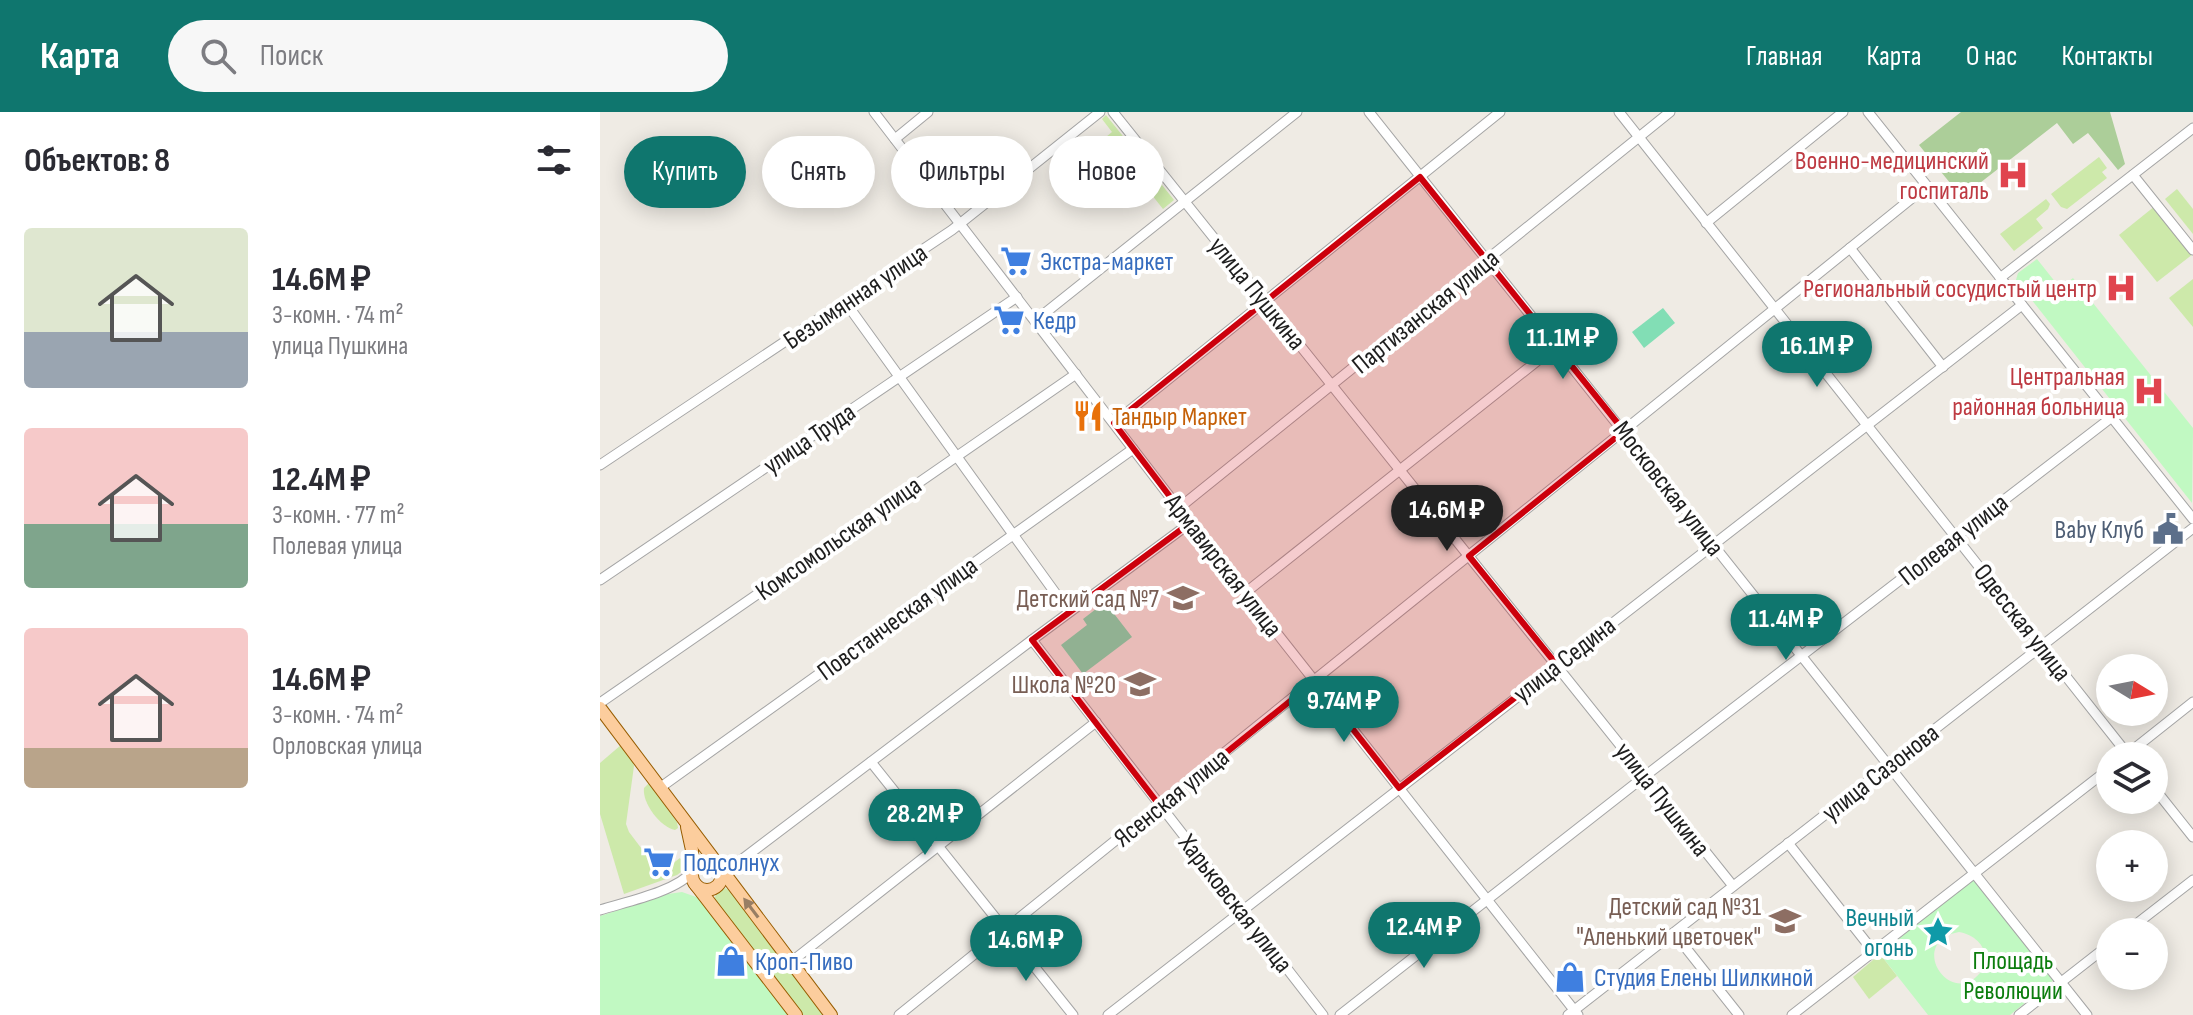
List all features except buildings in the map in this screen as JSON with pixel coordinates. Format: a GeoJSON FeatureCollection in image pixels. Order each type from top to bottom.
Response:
{"type":"FeatureCollection","features":[{"type":"Feature","properties":{"kind":"main road"},"geometry":{"type":"LineString","coordinates":[[600,706],[831,1015]]}},
{"type":"Feature","properties":{"kind":"main road"},"geometry":{"type":"LineString","coordinates":[[685,820],[692,850],[692,878],[796,1015]]}},
{"type":"Feature","properties":{"kind":"main road"},"geometry":{"type":"LineString","coordinates":[[693,871],[698,863],[706,860],[713,861],[722,870],[716,886],[705,890],[696,885]]}},
{"type":"Feature","properties":{"kind":"street","name":"Армавирская улица"},"geometry":{"type":"LineString","coordinates":[[874,112],[893,136]]}},
{"type":"Feature","properties":{"kind":"street"},"geometry":{"type":"LineString","coordinates":[[899,136],[928,112]]}},
{"type":"Feature","properties":{"kind":"street","name":"Безымянная улица"},"geometry":{"type":"LineString","coordinates":[[600,465],[961,224],[1100,112]]}},
{"type":"Feature","properties":{"kind":"street","name":"улица Пушкина"},"geometry":{"type":"LineString","coordinates":[[1113,112],[1733,886]]}},
{"type":"Feature","properties":{"kind":"street"},"geometry":{"type":"LineString","coordinates":[[1035,321],[1297,112]]}},
{"type":"Feature","properties":{"kind":"street","name":"Московская улица"},"geometry":{"type":"LineString","coordinates":[[1369,112],[2087,1015]]}},
{"type":"Feature","properties":{"kind":"street"},"geometry":{"type":"LineString","coordinates":[[1114,423],[1500,112]]}},
{"type":"Feature","properties":{"kind":"street","name":"Одесская улица"},"geometry":{"type":"LineString","coordinates":[[1619,112],[2117,742]]}},
{"type":"Feature","properties":{"kind":"street","name":"Партизанская улица"},"geometry":{"type":"LineString","coordinates":[[1179,508],[1670,112]]}},
{"type":"Feature","properties":{"kind":"street"},"geometry":{"type":"LineString","coordinates":[[1706,223],[1843,112]]}},
{"type":"Feature","properties":{"kind":"street"},"geometry":{"type":"LineString","coordinates":[[1868,112],[2193,519]]}},
{"type":"Feature","properties":{"kind":"street"},"geometry":{"type":"LineString","coordinates":[[2000,278],[2193,128]]}},
{"type":"Feature","properties":{"kind":"street"},"geometry":{"type":"LineString","coordinates":[[2133,175],[2193,250]]}},
{"type":"Feature","properties":{"kind":"street","name":"Ясенская улица"},"geometry":{"type":"LineString","coordinates":[[899,1015],[1927,186]]}},
{"type":"Feature","properties":{"kind":"street","name":"Армавирская улица"},"geometry":{"type":"LineString","coordinates":[[949,208],[1190,523],[1574,1013]]}},
{"type":"Feature","properties":{"kind":"street"},"geometry":{"type":"LineString","coordinates":[[1850,248],[1943,367]]}},
{"type":"Feature","properties":{"kind":"street","name":"улица Труда"},"geometry":{"type":"LineString","coordinates":[[600,580],[1017,297]]}},
{"type":"Feature","properties":{"kind":"street"},"geometry":{"type":"LineString","coordinates":[[846,303],[1069,612]]}},
{"type":"Feature","properties":{"kind":"street","name":"улица Седина"},"geometry":{"type":"LineString","coordinates":[[1108,1015],[2022,305]]}},
{"type":"Feature","properties":{"kind":"street"},"geometry":{"type":"LineString","coordinates":[[1245,593],[1556,346]]}},
{"type":"Feature","properties":{"kind":"street","name":"Комсомольская улица"},"geometry":{"type":"LineString","coordinates":[[600,706],[1076,374]]}},
{"type":"Feature","properties":{"kind":"street","name":"Полевая улица"},"geometry":{"type":"LineString","coordinates":[[1340,1015],[2112,417]]}},
{"type":"Feature","properties":{"kind":"street","name":"Повстанческая улица"},"geometry":{"type":"LineString","coordinates":[[661,787],[1133,449]]}},
{"type":"Feature","properties":{"kind":"street"},"geometry":{"type":"LineString","coordinates":[[722,870],[1190,523]]}},
{"type":"Feature","properties":{"kind":"street","name":"улица Сазонова"},"geometry":{"type":"LineString","coordinates":[[1574,1013],[2193,528]]}},
{"type":"Feature","properties":{"kind":"street","name":"Харьковская улица"},"geometry":{"type":"LineString","coordinates":[[1032,640],[1323,1015]]}},
{"type":"Feature","properties":{"kind":"street"},"geometry":{"type":"LineString","coordinates":[[2143,742],[2193,702]]}},
{"type":"Feature","properties":{"kind":"street"},"geometry":{"type":"LineString","coordinates":[[791,962],[1096,722]]}},
{"type":"Feature","properties":{"kind":"street"},"geometry":{"type":"LineString","coordinates":[[871,762],[1073,1015]]}},
{"type":"Feature","properties":{"kind":"street"},"geometry":{"type":"LineString","coordinates":[[1792,1015],[2096,779]]}},
{"type":"Feature","properties":{"kind":"street"},"geometry":{"type":"LineString","coordinates":[[2168,806],[2193,837]]}},
{"type":"Feature","properties":{"kind":"street"},"geometry":{"type":"LineString","coordinates":[[1788,843],[1873,951]]}},
{"type":"Feature","properties":{"kind":"street"},"geometry":{"type":"LineString","coordinates":[[600,910],[681,881],[693,871]]}},
{"type":"Feature","properties":{"kind":"street"},"geometry":{"type":"LineString","coordinates":[[2144,918],[2193,880]]}},
{"type":"Feature","properties":{"kind":"street"},"geometry":{"type":"LineString","coordinates":[[644,896],[696,885]]}},
{"type":"Feature","properties":{"kind":"street"},"geometry":{"type":"LineString","coordinates":[[1674,933],[1739,1015]]}},
{"type":"Feature","properties":{"kind":"street"},"geometry":{"type":"LineString","coordinates":[[2019,1015],[2096,955]]}},
{"type":"Feature","properties":{"kind":"highlighted area"},"geometry":{"type":"Polygon","coordinates":[[[1420,177],[1624,431],[1469,556],[1557,665],[1399,788],[1315,681],[1160,806],[1032,640],[1190,523],[1114,423],[1420,177]]]}},
{"type":"Feature","properties":{"kind":"green space"},"geometry":{"type":"Polygon","coordinates":[[[1961,112],[2110,112],[2125,164],[2118,170],[2088,133],[2073,144],[2057,123],[1967,193],[1955,189],[1919,145],[1961,112]]]}},
{"type":"Feature","properties":{"kind":"green space"},"geometry":{"type":"Polygon","coordinates":[[[1106,115],[1123,136],[1107,136],[1112,132],[1102,119],[1106,115]]]}},
{"type":"Feature","properties":{"kind":"green space"},"geometry":{"type":"Polygon","coordinates":[[[2099,157],[2107,168],[2102,172],[2107,178],[2067,209],[2061,207],[2051,194],[2099,157]]]}},
{"type":"Feature","properties":{"kind":"green space"},"geometry":{"type":"Polygon","coordinates":[[[1164,188],[1174,200],[1164,208],[1164,188]]]}},
{"type":"Feature","properties":{"kind":"green space"},"geometry":{"type":"Polygon","coordinates":[[[2177,189],[2193,209],[2193,234],[2165,199],[2177,189]]]}},
{"type":"Feature","properties":{"kind":"green space"},"geometry":{"type":"Polygon","coordinates":[[[2046,199],[2050,204],[2048,209],[2036,219],[2043,228],[2014,251],[2000,234],[2046,199]]]}},
{"type":"Feature","properties":{"kind":"green space"},"geometry":{"type":"Polygon","coordinates":[[[2155,206],[2193,254],[2157,282],[2119,235],[2155,206]]]}},
{"type":"Feature","properties":{"kind":"green space"},"geometry":{"type":"Polygon","coordinates":[[[2037,259],[2060,288],[2073,278],[2193,428],[2192,503],[2016,280],[2018,273],[2037,259]]]}},
{"type":"Feature","properties":{"kind":"green space"},"geometry":{"type":"Polygon","coordinates":[[[2193,279],[2193,327],[2169,298],[2193,279]]]}},
{"type":"Feature","properties":{"kind":"green space"},"geometry":{"type":"Polygon","coordinates":[[[1663,308],[1675,323],[1644,348],[1632,332],[1663,308]]]}},
{"type":"Feature","properties":{"kind":"green space"},"geometry":{"type":"Polygon","coordinates":[[[1105,602],[1132,637],[1083,674],[1061,645],[1087,625],[1083,619],[1105,602]]]}},
{"type":"Feature","properties":{"kind":"green space"},"geometry":{"type":"Polygon","coordinates":[[[621,745],[634,766],[626,824],[629,832],[660,873],[680,858],[685,865],[685,869],[677,875],[624,894],[600,814],[600,763],[621,745]]]}},
{"type":"Feature","properties":{"kind":"green space"},"geometry":{"type":"Polygon","coordinates":[[[649,783],[677,822],[678,828],[675,830],[658,819],[649,807],[644,788],[649,783]]]}},
{"type":"Feature","properties":{"kind":"green space","name":"Площадь Революции"},"geometry":{"type":"Polygon","coordinates":[[[1974,878],[2055,979],[2010,1015],[1928,1015],[1880,954],[1974,878]],[[1959,932],[1943,938],[1936,948],[1934,959],[1938,970],[1957,983],[1968,982],[1984,966],[1982,947],[1959,932]]]}},
{"type":"Feature","properties":{"kind":"green space"},"geometry":{"type":"Polygon","coordinates":[[[725,888],[731,891],[824,1015],[802,1015],[714,899],[718,891],[725,888]]]}},
{"type":"Feature","properties":{"kind":"green space"},"geometry":{"type":"Polygon","coordinates":[[[682,892],[699,898],[791,1015],[600,1015],[600,916],[682,892]]]}},
{"type":"Feature","properties":{"kind":"green space"},"geometry":{"type":"Polygon","coordinates":[[[1880,954],[1897,976],[1869,999],[1853,977],[1880,954]]]}},
{"type":"Feature","properties":{"kind":"place","name":"Военно-медицинский госпиталь"},"geometry":{"type":"Point","coordinates":[2013,175]}},
{"type":"Feature","properties":{"kind":"place","name":"Экстра-маркет"},"geometry":{"type":"Point","coordinates":[1016,261]}},
{"type":"Feature","properties":{"kind":"place","name":"Региональный сосудистый центр"},"geometry":{"type":"Point","coordinates":[2121,288]}},
{"type":"Feature","properties":{"kind":"place","name":"Кедр"},"geometry":{"type":"Point","coordinates":[1009,320]}},
{"type":"Feature","properties":{"kind":"place","name":"Центральная районная больница"},"geometry":{"type":"Point","coordinates":[2149,391]}},
{"type":"Feature","properties":{"kind":"place","name":"Тандыр Маркет"},"geometry":{"type":"Point","coordinates":[1088,416]}},
{"type":"Feature","properties":{"kind":"place","name":"Baby Клуб"},"geometry":{"type":"Point","coordinates":[2168,529]}},
{"type":"Feature","properties":{"kind":"place","name":"Детский сад №7"},"geometry":{"type":"Point","coordinates":[1183,598]}},
{"type":"Feature","properties":{"kind":"place","name":"Школа №20"},"geometry":{"type":"Point","coordinates":[1140,684]}},
{"type":"Feature","properties":{"kind":"place","name":"Подсолнух"},"geometry":{"type":"Point","coordinates":[659,862]}},
{"type":"Feature","properties":{"kind":"place","name":"Детский сад №31 \"Аленький цветочек\""},"geometry":{"type":"Point","coordinates":[1785,921]}},
{"type":"Feature","properties":{"kind":"place","name":"Вечный огонь"},"geometry":{"type":"Point","coordinates":[1938,932]}},
{"type":"Feature","properties":{"kind":"place","name":"Кроп-Пиво"},"geometry":{"type":"Point","coordinates":[731,961]}},
{"type":"Feature","properties":{"kind":"place","name":"Студия Елены Шилкиной"},"geometry":{"type":"Point","coordinates":[1570,977]}}]}
